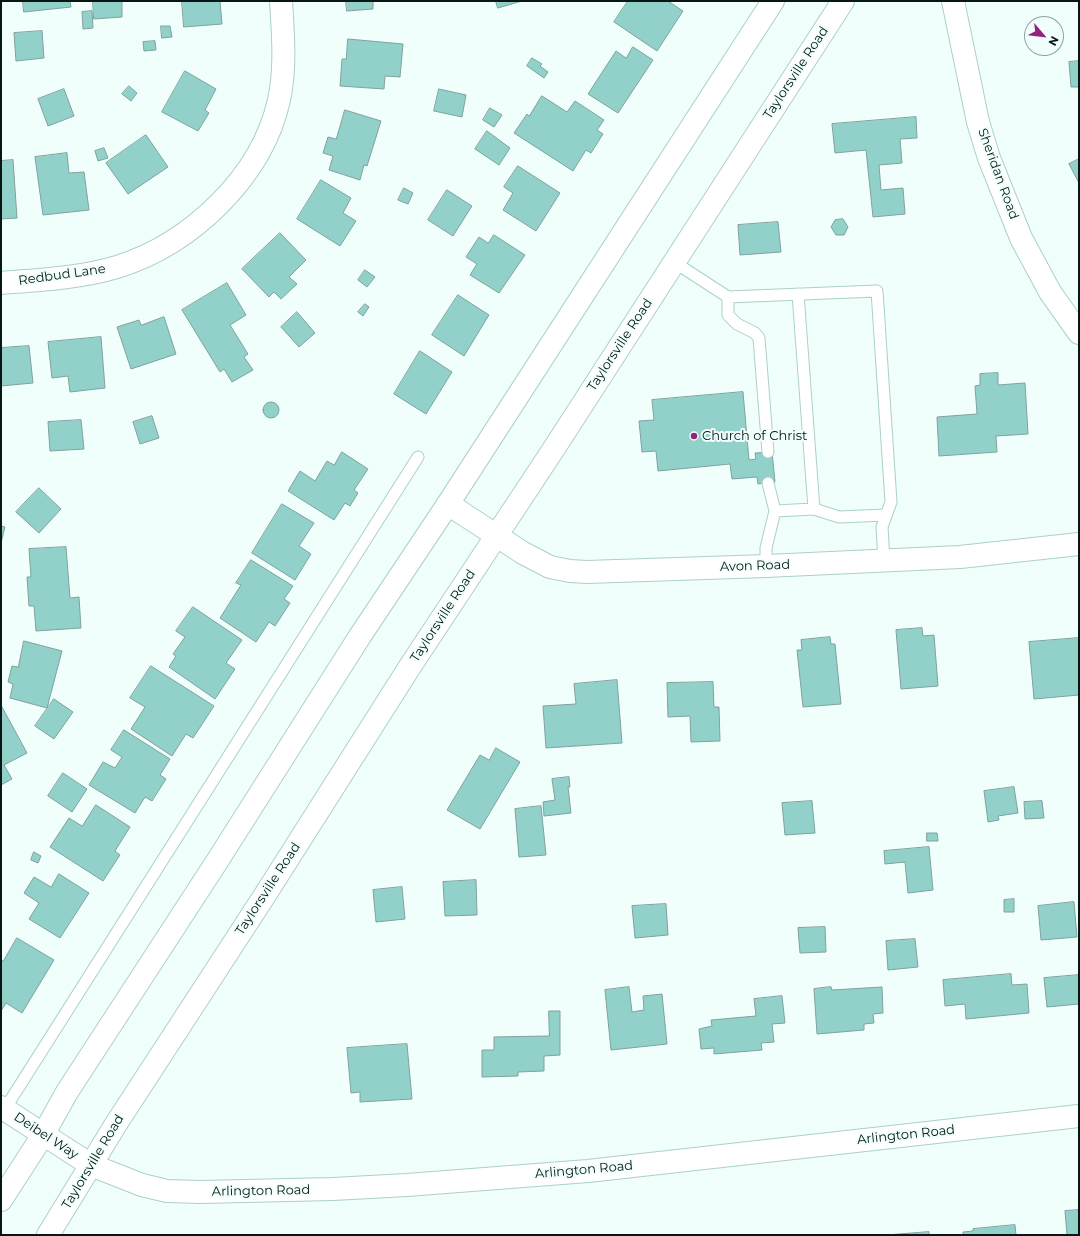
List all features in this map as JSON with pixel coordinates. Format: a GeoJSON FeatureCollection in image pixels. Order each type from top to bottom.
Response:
{"type":"FeatureCollection","features":[{"type":"Feature","properties":{"kind":"main road","name":"Redbud Lane"},"geometry":{"type":"LineString","coordinates":[[1,283],[89,274],[146,256],[172,242],[198,223],[221,202],[242,178],[258,154],[270,128],[279,101],[283,79],[284,46],[281,1]]}},
{"type":"Feature","properties":{"kind":"main road"},"geometry":{"type":"LineString","coordinates":[[1,1200],[43,1135],[67,1092],[216,864],[360,636],[448,504],[773,1]]}},
{"type":"Feature","properties":{"kind":"main road","name":"Taylorsville Road"},"geometry":{"type":"LineString","coordinates":[[48,1235],[116,1124],[265,895],[409,668],[497,535],[843,1]]}},
{"type":"Feature","properties":{"kind":"main road","name":"Sheridan Road"},"geometry":{"type":"LineString","coordinates":[[953,1],[978,122],[989,158],[1021,238],[1050,292],[1079,333]]}},
{"type":"Feature","properties":{"kind":"main road","name":"Avon Road"},"geometry":{"type":"LineString","coordinates":[[448,504],[523,553],[550,567],[570,571],[594,572],[766,566],[960,557],[1079,544]]}},
{"type":"Feature","properties":{"kind":"main road","name":"Deibel Way"},"geometry":{"type":"LineString","coordinates":[[2,1110],[91,1165]]}},
{"type":"Feature","properties":{"kind":"main road","name":"Arlington Road"},"geometry":{"type":"LineString","coordinates":[[91,1165],[142,1185],[167,1190],[201,1192],[333,1189],[407,1185],[588,1171],[1079,1116]]}},
{"type":"Feature","properties":{"kind":"lane"},"geometry":{"type":"LineString","coordinates":[[674,262],[728,297],[877,291],[891,502],[882,527],[884,561]]}},
{"type":"Feature","properties":{"kind":"lane"},"geometry":{"type":"LineString","coordinates":[[798,294],[814,509]]}},
{"type":"Feature","properties":{"kind":"lane"},"geometry":{"type":"LineString","coordinates":[[728,297],[728,316],[737,324],[755,333],[759,338],[768,452]]}},
{"type":"Feature","properties":{"kind":"lane"},"geometry":{"type":"LineString","coordinates":[[2,1110],[418,457]]}},
{"type":"Feature","properties":{"kind":"lane"},"geometry":{"type":"LineString","coordinates":[[766,566],[766,548],[774,511],[768,483]]}},
{"type":"Feature","properties":{"kind":"lane"},"geometry":{"type":"LineString","coordinates":[[774,511],[814,509],[839,517],[886,515]]}},
{"type":"Feature","properties":{"kind":"building"},"geometry":{"type":"Polygon","coordinates":[[[23,1],[70,1],[71,7],[24,12],[23,1]]]}},
{"type":"Feature","properties":{"kind":"building"},"geometry":{"type":"Polygon","coordinates":[[[93,1],[122,1],[122,17],[94,19],[93,1]]]}},
{"type":"Feature","properties":{"kind":"building"},"geometry":{"type":"Polygon","coordinates":[[[182,1],[220,1],[222,24],[184,27],[182,1]]]}},
{"type":"Feature","properties":{"kind":"building"},"geometry":{"type":"Polygon","coordinates":[[[346,1],[373,1],[373,9],[347,11],[346,1]]]}},
{"type":"Feature","properties":{"kind":"building"},"geometry":{"type":"Polygon","coordinates":[[[496,1],[522,1],[498,8],[496,1]]]}},
{"type":"Feature","properties":{"kind":"building"},"geometry":{"type":"Polygon","coordinates":[[[628,1],[668,1],[683,11],[657,51],[614,22],[628,1]]]}},
{"type":"Feature","properties":{"kind":"building"},"geometry":{"type":"Polygon","coordinates":[[[92,11],[93,28],[83,29],[82,12],[92,11]]]}},
{"type":"Feature","properties":{"kind":"building"},"geometry":{"type":"Polygon","coordinates":[[[161,26],[170,26],[172,37],[162,38],[161,26]]]}},
{"type":"Feature","properties":{"kind":"building"},"geometry":{"type":"Polygon","coordinates":[[[42,31],[44,58],[16,61],[14,33],[42,31]]]}},
{"type":"Feature","properties":{"kind":"building"},"geometry":{"type":"Polygon","coordinates":[[[348,39],[403,44],[400,77],[385,76],[384,89],[340,86],[342,59],[346,59],[348,39]]]}},
{"type":"Feature","properties":{"kind":"building"},"geometry":{"type":"Polygon","coordinates":[[[155,41],[156,50],[144,51],[143,42],[155,41]]]}},
{"type":"Feature","properties":{"kind":"building"},"geometry":{"type":"Polygon","coordinates":[[[633,47],[653,60],[618,113],[588,94],[616,51],[626,58],[633,47]]]}},
{"type":"Feature","properties":{"kind":"building"},"geometry":{"type":"Polygon","coordinates":[[[532,58],[542,64],[540,66],[548,72],[544,78],[527,66],[532,58]]]}},
{"type":"Feature","properties":{"kind":"building"},"geometry":{"type":"Polygon","coordinates":[[[1079,61],[1079,87],[1071,87],[1069,62],[1079,61]]]}},
{"type":"Feature","properties":{"kind":"building"},"geometry":{"type":"Polygon","coordinates":[[[185,71],[216,89],[205,110],[209,113],[198,131],[162,112],[185,71]]]}},
{"type":"Feature","properties":{"kind":"building"},"geometry":{"type":"Polygon","coordinates":[[[129,86],[137,93],[131,101],[122,94],[129,86]]]}},
{"type":"Feature","properties":{"kind":"building"},"geometry":{"type":"Polygon","coordinates":[[[64,89],[74,116],[48,126],[38,99],[64,89]]]}},
{"type":"Feature","properties":{"kind":"building"},"geometry":{"type":"Polygon","coordinates":[[[439,89],[466,95],[462,117],[434,111],[439,89]]]}},
{"type":"Feature","properties":{"kind":"building"},"geometry":{"type":"Polygon","coordinates":[[[542,96],[567,112],[575,101],[604,120],[597,130],[603,134],[591,153],[586,150],[573,171],[514,133],[527,114],[529,116],[542,96]]]}},
{"type":"Feature","properties":{"kind":"building"},"geometry":{"type":"Polygon","coordinates":[[[490,108],[502,115],[494,127],[483,120],[490,108]]]}},
{"type":"Feature","properties":{"kind":"building"},"geometry":{"type":"Polygon","coordinates":[[[345,110],[381,121],[367,166],[364,165],[360,180],[329,170],[333,156],[323,153],[328,137],[336,139],[345,110]]]}},
{"type":"Feature","properties":{"kind":"building"},"geometry":{"type":"Polygon","coordinates":[[[916,117],[917,138],[900,139],[902,163],[879,165],[881,190],[903,188],[905,214],[873,217],[866,150],[835,153],[832,124],[916,117]]]}},
{"type":"Feature","properties":{"kind":"building"},"geometry":{"type":"Polygon","coordinates":[[[487,131],[510,148],[499,165],[475,149],[487,131]]]}},
{"type":"Feature","properties":{"kind":"building"},"geometry":{"type":"Polygon","coordinates":[[[146,135],[168,167],[128,194],[106,163],[146,135]]]}},
{"type":"Feature","properties":{"kind":"building"},"geometry":{"type":"Polygon","coordinates":[[[104,148],[108,158],[98,161],[95,151],[104,148]]]}},
{"type":"Feature","properties":{"kind":"building"},"geometry":{"type":"Polygon","coordinates":[[[67,153],[69,173],[84,172],[89,210],[43,215],[35,157],[67,153]]]}},
{"type":"Feature","properties":{"kind":"building"},"geometry":{"type":"Polygon","coordinates":[[[1079,159],[1079,183],[1069,164],[1079,159]]]}},
{"type":"Feature","properties":{"kind":"building"},"geometry":{"type":"Polygon","coordinates":[[[13,160],[17,218],[1,219],[1,161],[13,160]]]}},
{"type":"Feature","properties":{"kind":"building"},"geometry":{"type":"Polygon","coordinates":[[[518,166],[560,193],[536,231],[503,210],[513,193],[504,187],[518,166]]]}},
{"type":"Feature","properties":{"kind":"building"},"geometry":{"type":"Polygon","coordinates":[[[321,180],[351,198],[343,213],[356,221],[340,246],[297,219],[321,180]]]}},
{"type":"Feature","properties":{"kind":"building"},"geometry":{"type":"Polygon","coordinates":[[[404,188],[413,193],[408,204],[398,200],[404,188]]]}},
{"type":"Feature","properties":{"kind":"building"},"geometry":{"type":"Polygon","coordinates":[[[447,190],[472,206],[453,236],[428,220],[447,190]]]}},
{"type":"Feature","properties":{"kind":"building"},"geometry":{"type":"Polygon","coordinates":[[[843,219],[848,227],[844,235],[836,235],[831,227],[835,220],[843,219]]]}},
{"type":"Feature","properties":{"kind":"building"},"geometry":{"type":"Polygon","coordinates":[[[778,222],[781,252],[740,255],[738,225],[778,222]]]}},
{"type":"Feature","properties":{"kind":"building"},"geometry":{"type":"Polygon","coordinates":[[[280,233],[306,260],[289,277],[297,284],[281,299],[274,292],[269,297],[242,269],[280,233]]]}},
{"type":"Feature","properties":{"kind":"building"},"geometry":{"type":"Polygon","coordinates":[[[494,235],[525,255],[499,293],[470,275],[477,264],[466,257],[479,237],[488,243],[494,235]]]}},
{"type":"Feature","properties":{"kind":"building"},"geometry":{"type":"Polygon","coordinates":[[[365,270],[375,277],[367,287],[358,280],[365,270]]]}},
{"type":"Feature","properties":{"kind":"building"},"geometry":{"type":"Polygon","coordinates":[[[227,283],[246,315],[230,325],[248,354],[244,357],[253,370],[232,382],[224,369],[220,372],[182,310],[227,283]]]}},
{"type":"Feature","properties":{"kind":"building"},"geometry":{"type":"Polygon","coordinates":[[[458,295],[489,315],[464,356],[432,335],[458,295]]]}},
{"type":"Feature","properties":{"kind":"building"},"geometry":{"type":"Polygon","coordinates":[[[365,304],[369,307],[363,316],[358,312],[365,304]]]}},
{"type":"Feature","properties":{"kind":"building"},"geometry":{"type":"Polygon","coordinates":[[[297,312],[315,333],[299,347],[281,327],[297,312]]]}},
{"type":"Feature","properties":{"kind":"building"},"geometry":{"type":"Polygon","coordinates":[[[164,317],[176,354],[131,369],[117,327],[139,320],[141,325],[164,317]]]}},
{"type":"Feature","properties":{"kind":"building"},"geometry":{"type":"Polygon","coordinates":[[[101,337],[105,388],[70,392],[68,376],[52,378],[48,342],[101,337]]]}},
{"type":"Feature","properties":{"kind":"building"},"geometry":{"type":"Polygon","coordinates":[[[29,346],[33,383],[1,386],[1,348],[29,346]]]}},
{"type":"Feature","properties":{"kind":"building"},"geometry":{"type":"Polygon","coordinates":[[[420,351],[452,372],[426,414],[394,394],[420,351]]]}},
{"type":"Feature","properties":{"kind":"building"},"geometry":{"type":"Polygon","coordinates":[[[998,373],[998,385],[1025,383],[1028,434],[996,436],[997,452],[939,456],[937,417],[977,414],[975,386],[980,385],[980,374],[998,373]]]}},
{"type":"Feature","properties":{"kind":"building","name":"Church of Christ"},"geometry":{"type":"Polygon","coordinates":[[[743,392],[749,460],[756,459],[755,453],[772,452],[775,482],[758,484],[757,477],[732,479],[730,464],[658,471],[656,451],[642,452],[639,421],[654,420],[652,400],[743,392]]]}},
{"type":"Feature","properties":{"kind":"building"},"geometry":{"type":"Polygon","coordinates":[[[271,402],[278,407],[279,410],[274,417],[271,418],[264,413],[263,410],[268,403],[271,402]]]}},
{"type":"Feature","properties":{"kind":"building"},"geometry":{"type":"Polygon","coordinates":[[[152,416],[159,438],[140,444],[133,422],[152,416]]]}},
{"type":"Feature","properties":{"kind":"building"},"geometry":{"type":"Polygon","coordinates":[[[81,420],[84,449],[50,451],[48,422],[81,420]]]}},
{"type":"Feature","properties":{"kind":"building"},"geometry":{"type":"Polygon","coordinates":[[[342,452],[368,469],[354,490],[358,493],[350,506],[345,503],[334,520],[288,491],[300,471],[315,481],[327,461],[334,465],[342,452]]]}},
{"type":"Feature","properties":{"kind":"building"},"geometry":{"type":"Polygon","coordinates":[[[39,488],[61,509],[39,533],[16,512],[39,488]]]}},
{"type":"Feature","properties":{"kind":"building"},"geometry":{"type":"Polygon","coordinates":[[[282,504],[314,523],[299,546],[311,554],[295,580],[252,553],[282,504]]]}},
{"type":"Feature","properties":{"kind":"building"},"geometry":{"type":"Polygon","coordinates":[[[1,526],[5,527],[1,543],[1,526]]]}},
{"type":"Feature","properties":{"kind":"building"},"geometry":{"type":"Polygon","coordinates":[[[66,547],[70,598],[79,597],[81,628],[36,631],[34,606],[29,606],[27,577],[31,577],[29,549],[66,547]]]}},
{"type":"Feature","properties":{"kind":"building"},"geometry":{"type":"Polygon","coordinates":[[[251,560],[293,586],[284,599],[290,603],[275,626],[269,622],[256,642],[220,618],[241,585],[236,583],[251,560]]]}},
{"type":"Feature","properties":{"kind":"building"},"geometry":{"type":"Polygon","coordinates":[[[193,607],[242,640],[226,663],[235,669],[215,699],[169,667],[176,656],[173,654],[185,637],[176,631],[193,607]]]}},
{"type":"Feature","properties":{"kind":"building"},"geometry":{"type":"Polygon","coordinates":[[[922,628],[923,636],[934,635],[938,686],[901,689],[896,630],[922,628]]]}},
{"type":"Feature","properties":{"kind":"building"},"geometry":{"type":"Polygon","coordinates":[[[830,637],[831,644],[835,644],[841,704],[803,707],[797,650],[802,650],[801,640],[830,637]]]}},
{"type":"Feature","properties":{"kind":"building"},"geometry":{"type":"Polygon","coordinates":[[[1079,638],[1079,695],[1034,699],[1029,642],[1079,638]]]}},
{"type":"Feature","properties":{"kind":"building"},"geometry":{"type":"Polygon","coordinates":[[[24,641],[62,651],[47,708],[10,698],[13,684],[8,682],[12,666],[18,667],[24,641]]]}},
{"type":"Feature","properties":{"kind":"building"},"geometry":{"type":"Polygon","coordinates":[[[151,666],[214,706],[193,738],[186,734],[172,756],[131,729],[145,707],[130,698],[151,666]]]}},
{"type":"Feature","properties":{"kind":"building"},"geometry":{"type":"Polygon","coordinates":[[[617,680],[622,743],[546,748],[543,706],[576,704],[574,684],[617,680]]]}},
{"type":"Feature","properties":{"kind":"building"},"geometry":{"type":"Polygon","coordinates":[[[713,682],[714,707],[719,707],[720,741],[691,742],[690,716],[668,717],[667,683],[713,682]]]}},
{"type":"Feature","properties":{"kind":"building"},"geometry":{"type":"Polygon","coordinates":[[[54,699],[73,712],[54,739],[35,726],[54,699]]]}},
{"type":"Feature","properties":{"kind":"building"},"geometry":{"type":"Polygon","coordinates":[[[2,707],[27,753],[4,765],[12,779],[1,785],[1,708],[2,707]]]}},
{"type":"Feature","properties":{"kind":"building"},"geometry":{"type":"Polygon","coordinates":[[[124,730],[170,759],[160,775],[166,779],[152,801],[145,797],[135,813],[89,785],[103,762],[115,768],[122,757],[111,750],[124,730]]]}},
{"type":"Feature","properties":{"kind":"building"},"geometry":{"type":"Polygon","coordinates":[[[496,748],[520,762],[480,829],[447,810],[480,755],[489,760],[496,748]]]}},
{"type":"Feature","properties":{"kind":"building"},"geometry":{"type":"Polygon","coordinates":[[[63,773],[87,789],[72,812],[48,796],[63,773]]]}},
{"type":"Feature","properties":{"kind":"building"},"geometry":{"type":"Polygon","coordinates":[[[569,777],[570,787],[568,787],[571,813],[544,816],[543,802],[555,800],[552,779],[569,777]]]}},
{"type":"Feature","properties":{"kind":"building"},"geometry":{"type":"Polygon","coordinates":[[[1014,787],[1018,813],[998,816],[999,820],[988,822],[984,791],[1014,787]]]}},
{"type":"Feature","properties":{"kind":"building"},"geometry":{"type":"Polygon","coordinates":[[[812,801],[815,833],[785,835],[782,803],[812,801]]]}},
{"type":"Feature","properties":{"kind":"building"},"geometry":{"type":"Polygon","coordinates":[[[1042,801],[1044,818],[1025,819],[1024,802],[1042,801]]]}},
{"type":"Feature","properties":{"kind":"building"},"geometry":{"type":"Polygon","coordinates":[[[96,805],[130,827],[115,851],[120,855],[103,881],[50,847],[69,818],[82,826],[96,805]]]}},
{"type":"Feature","properties":{"kind":"building"},"geometry":{"type":"Polygon","coordinates":[[[541,806],[546,855],[519,857],[515,809],[541,806]]]}},
{"type":"Feature","properties":{"kind":"building"},"geometry":{"type":"Polygon","coordinates":[[[927,833],[937,833],[938,841],[927,841],[927,833]]]}},
{"type":"Feature","properties":{"kind":"building"},"geometry":{"type":"Polygon","coordinates":[[[929,847],[933,890],[908,893],[905,862],[885,864],[884,851],[929,847]]]}},
{"type":"Feature","properties":{"kind":"building"},"geometry":{"type":"Polygon","coordinates":[[[34,852],[41,856],[38,863],[31,860],[34,852]]]}},
{"type":"Feature","properties":{"kind":"building"},"geometry":{"type":"Polygon","coordinates":[[[59,874],[89,893],[60,938],[29,919],[39,903],[24,893],[34,877],[51,887],[59,874]]]}},
{"type":"Feature","properties":{"kind":"building"},"geometry":{"type":"Polygon","coordinates":[[[476,880],[477,915],[445,916],[443,882],[476,880]]]}},
{"type":"Feature","properties":{"kind":"building"},"geometry":{"type":"Polygon","coordinates":[[[402,887],[405,919],[376,922],[373,890],[402,887]]]}},
{"type":"Feature","properties":{"kind":"building"},"geometry":{"type":"Polygon","coordinates":[[[1014,899],[1014,912],[1004,912],[1004,900],[1014,899]]]}},
{"type":"Feature","properties":{"kind":"building"},"geometry":{"type":"Polygon","coordinates":[[[1074,902],[1077,937],[1041,940],[1038,906],[1074,902]]]}},
{"type":"Feature","properties":{"kind":"building"},"geometry":{"type":"Polygon","coordinates":[[[666,904],[668,935],[635,938],[632,906],[666,904]]]}},
{"type":"Feature","properties":{"kind":"building"},"geometry":{"type":"Polygon","coordinates":[[[825,927],[826,952],[800,953],[798,928],[825,927]]]}},
{"type":"Feature","properties":{"kind":"building"},"geometry":{"type":"Polygon","coordinates":[[[17,938],[54,960],[22,1013],[6,1003],[1,1011],[1,960],[3,961],[17,938]]]}},
{"type":"Feature","properties":{"kind":"building"},"geometry":{"type":"Polygon","coordinates":[[[915,939],[918,967],[888,970],[886,941],[915,939]]]}},
{"type":"Feature","properties":{"kind":"building"},"geometry":{"type":"Polygon","coordinates":[[[1011,974],[1012,985],[1027,984],[1029,1013],[966,1019],[965,1004],[945,1006],[943,980],[1011,974]]]}},
{"type":"Feature","properties":{"kind":"building"},"geometry":{"type":"Polygon","coordinates":[[[1079,975],[1079,1004],[1047,1007],[1044,978],[1079,975]]]}},
{"type":"Feature","properties":{"kind":"building"},"geometry":{"type":"Polygon","coordinates":[[[629,987],[632,1012],[644,1010],[643,996],[662,994],[667,1044],[611,1050],[605,990],[629,987]]]}},
{"type":"Feature","properties":{"kind":"building"},"geometry":{"type":"Polygon","coordinates":[[[831,987],[832,990],[882,987],[883,1013],[873,1014],[874,1023],[864,1024],[864,1030],[817,1034],[814,989],[831,987]]]}},
{"type":"Feature","properties":{"kind":"building"},"geometry":{"type":"Polygon","coordinates":[[[782,996],[785,1023],[772,1024],[774,1042],[761,1043],[762,1050],[714,1054],[714,1048],[701,1049],[699,1029],[712,1026],[711,1020],[756,1016],[754,999],[782,996]]]}},
{"type":"Feature","properties":{"kind":"building"},"geometry":{"type":"Polygon","coordinates":[[[549,1011],[560,1011],[560,1055],[544,1056],[544,1071],[518,1072],[518,1076],[482,1077],[482,1050],[494,1050],[494,1037],[549,1036],[549,1011]]]}},
{"type":"Feature","properties":{"kind":"building"},"geometry":{"type":"Polygon","coordinates":[[[407,1044],[412,1099],[360,1102],[360,1092],[351,1093],[347,1048],[407,1044]]]}},
{"type":"Feature","properties":{"kind":"building"},"geometry":{"type":"Polygon","coordinates":[[[1079,1210],[1079,1235],[1067,1235],[1065,1211],[1079,1210]]]}},
{"type":"Feature","properties":{"kind":"building"},"geometry":{"type":"Polygon","coordinates":[[[1015,1225],[1016,1235],[963,1235],[963,1232],[973,1231],[973,1229],[1015,1225]]]}},
{"type":"Feature","properties":{"kind":"building"},"geometry":{"type":"Polygon","coordinates":[[[929,1232],[929,1235],[887,1235],[929,1232]]]}},
{"type":"Feature","properties":{"kind":"place","name":"Church of Christ"},"geometry":{"type":"Point","coordinates":[694,436]}}]}
